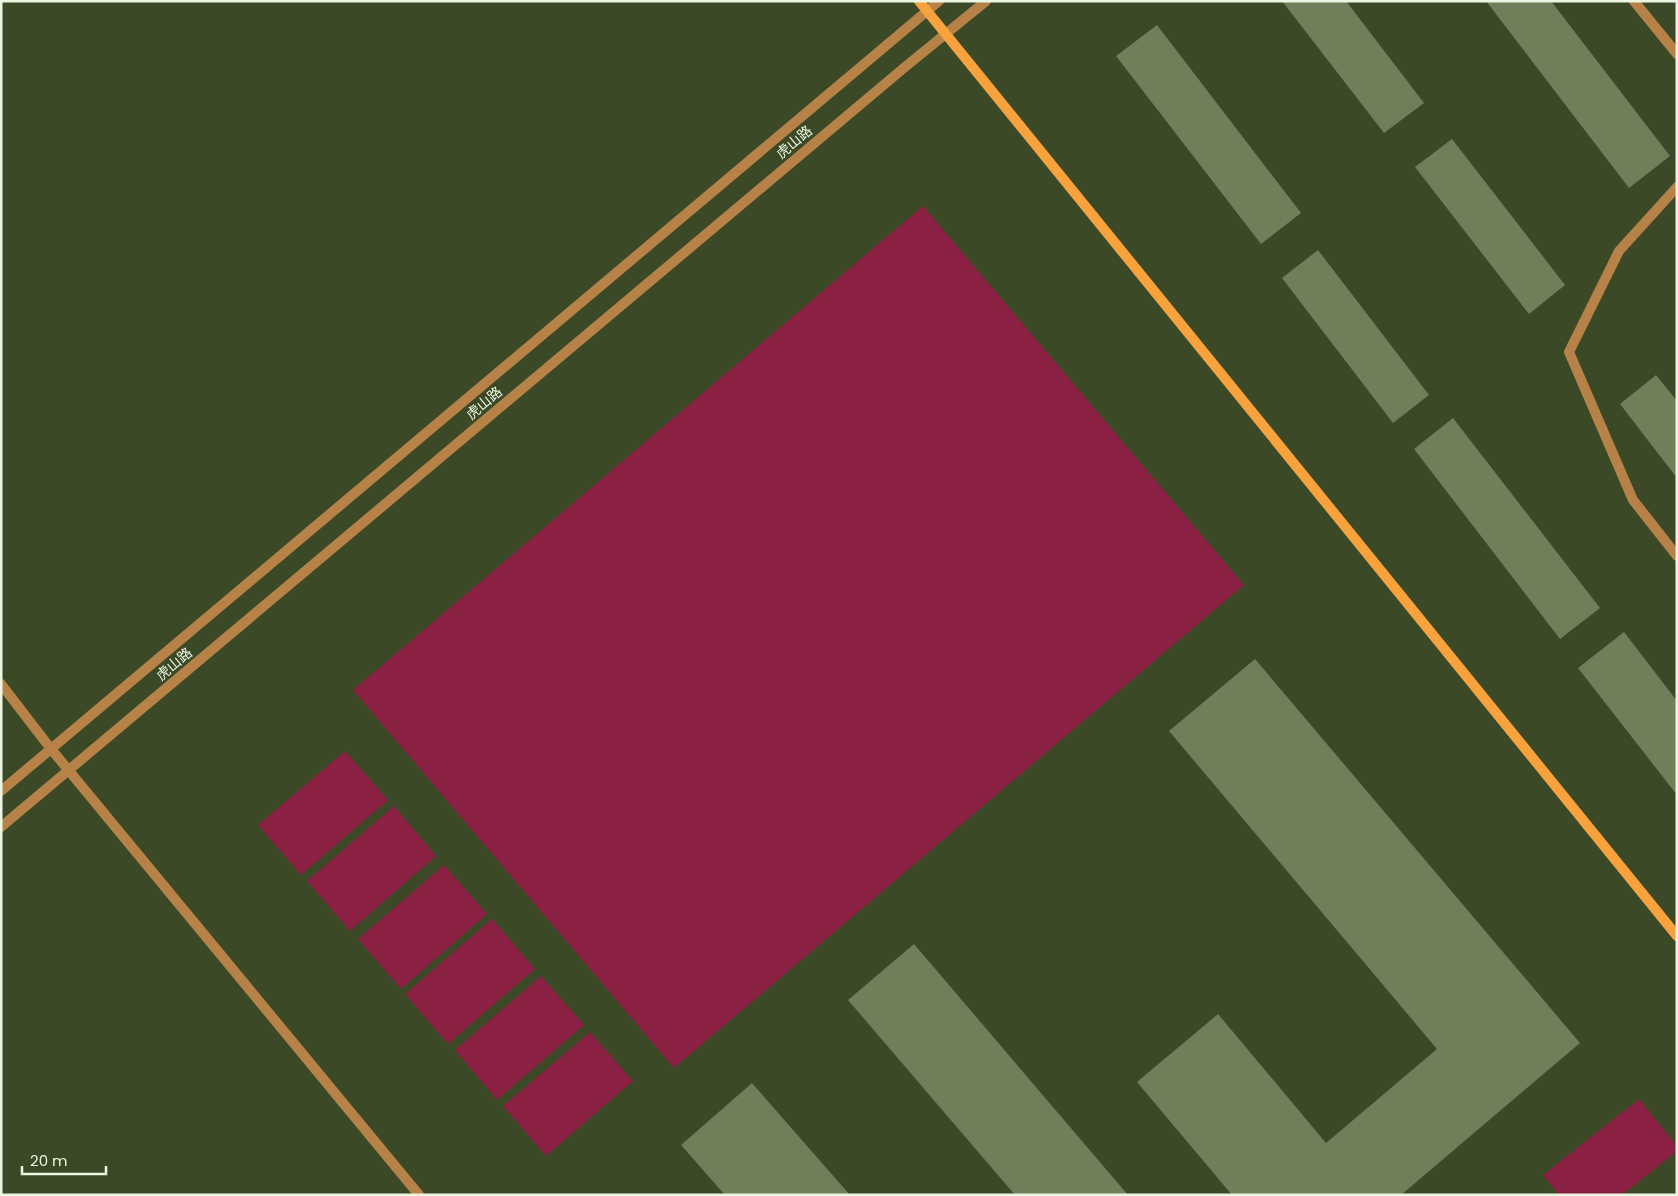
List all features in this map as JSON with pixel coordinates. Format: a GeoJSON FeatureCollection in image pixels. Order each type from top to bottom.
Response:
{"type":"FeatureCollection","features":[{"type":"Feature","properties":{"kind":"street"},"geometry":{"type":"LineString","coordinates":[[919,1],[1675,929]]}},
{"type":"Feature","properties":{"kind":"street","name":"虎山路"},"geometry":{"type":"LineString","coordinates":[[1,791],[939,1]]}},
{"type":"Feature","properties":{"kind":"street","name":"虎山路"},"geometry":{"type":"LineString","coordinates":[[1,827],[944,34],[986,1]]}},
{"type":"Feature","properties":{"kind":"street"},"geometry":{"type":"LineString","coordinates":[[1634,1],[1677,54]]}},
{"type":"Feature","properties":{"kind":"street"},"geometry":{"type":"LineString","coordinates":[[1677,187],[1619,251],[1569,352],[1633,500],[1677,556]]}},
{"type":"Feature","properties":{"kind":"street"},"geometry":{"type":"LineString","coordinates":[[1,684],[51,749],[419,1195]]}},
{"type":"Feature","properties":{"kind":"shaded area"},"geometry":{"type":"Polygon","coordinates":[[[923,206],[1244,585],[674,1068],[353,690],[923,206]]]}},
{"type":"Feature","properties":{"kind":"shaded area"},"geometry":{"type":"Polygon","coordinates":[[[345,751],[388,800],[301,875],[258,825],[345,751]]]}},
{"type":"Feature","properties":{"kind":"shaded area"},"geometry":{"type":"Polygon","coordinates":[[[394,806],[436,856],[350,931],[307,881],[394,806]]]}},
{"type":"Feature","properties":{"kind":"shaded area"},"geometry":{"type":"Polygon","coordinates":[[[444,865],[487,914],[401,989],[358,939],[444,865]]]}},
{"type":"Feature","properties":{"kind":"shaded area"},"geometry":{"type":"Polygon","coordinates":[[[492,919],[535,969],[448,1044],[405,994],[492,919]]]}},
{"type":"Feature","properties":{"kind":"shaded area"},"geometry":{"type":"Polygon","coordinates":[[[541,976],[584,1025],[497,1100],[455,1050],[541,976]]]}},
{"type":"Feature","properties":{"kind":"shaded area"},"geometry":{"type":"Polygon","coordinates":[[[590,1032],[633,1081],[546,1156],[503,1106],[590,1032]]]}},
{"type":"Feature","properties":{"kind":"shaded area"},"geometry":{"type":"Polygon","coordinates":[[[1639,1099],[1677,1146],[1677,1151],[1622,1195],[1559,1195],[1543,1175],[1639,1099]]]}},
{"type":"Feature","properties":{"kind":"building"},"geometry":{"type":"Polygon","coordinates":[[[1282,1],[1346,1],[1424,103],[1384,133],[1282,1]]]}},
{"type":"Feature","properties":{"kind":"building"},"geometry":{"type":"Polygon","coordinates":[[[1486,1],[1551,1],[1670,156],[1629,188],[1486,1]]]}},
{"type":"Feature","properties":{"kind":"building"},"geometry":{"type":"Polygon","coordinates":[[[1157,25],[1301,213],[1261,244],[1116,56],[1157,25]]]}},
{"type":"Feature","properties":{"kind":"building"},"geometry":{"type":"Polygon","coordinates":[[[1452,139],[1565,285],[1529,314],[1415,167],[1452,139]]]}},
{"type":"Feature","properties":{"kind":"building"},"geometry":{"type":"Polygon","coordinates":[[[1318,250],[1429,395],[1393,423],[1282,278],[1318,250]]]}},
{"type":"Feature","properties":{"kind":"building"},"geometry":{"type":"Polygon","coordinates":[[[1656,375],[1677,401],[1677,478],[1620,404],[1656,375]]]}},
{"type":"Feature","properties":{"kind":"building"},"geometry":{"type":"Polygon","coordinates":[[[1453,418],[1600,608],[1560,639],[1414,449],[1453,418]]]}},
{"type":"Feature","properties":{"kind":"building"},"geometry":{"type":"Polygon","coordinates":[[[1624,632],[1677,701],[1677,795],[1578,668],[1624,632]]]}},
{"type":"Feature","properties":{"kind":"building"},"geometry":{"type":"Polygon","coordinates":[[[1255,659],[1580,1043],[1401,1195],[1232,1195],[1137,1082],[1218,1014],[1326,1143],[1437,1049],[1169,731],[1255,659]]]}},
{"type":"Feature","properties":{"kind":"building"},"geometry":{"type":"Polygon","coordinates":[[[914,944],[1128,1195],[1015,1195],[848,1000],[914,944]]]}},
{"type":"Feature","properties":{"kind":"building"},"geometry":{"type":"Polygon","coordinates":[[[752,1083],[850,1195],[725,1195],[681,1145],[752,1083]]]}}]}
